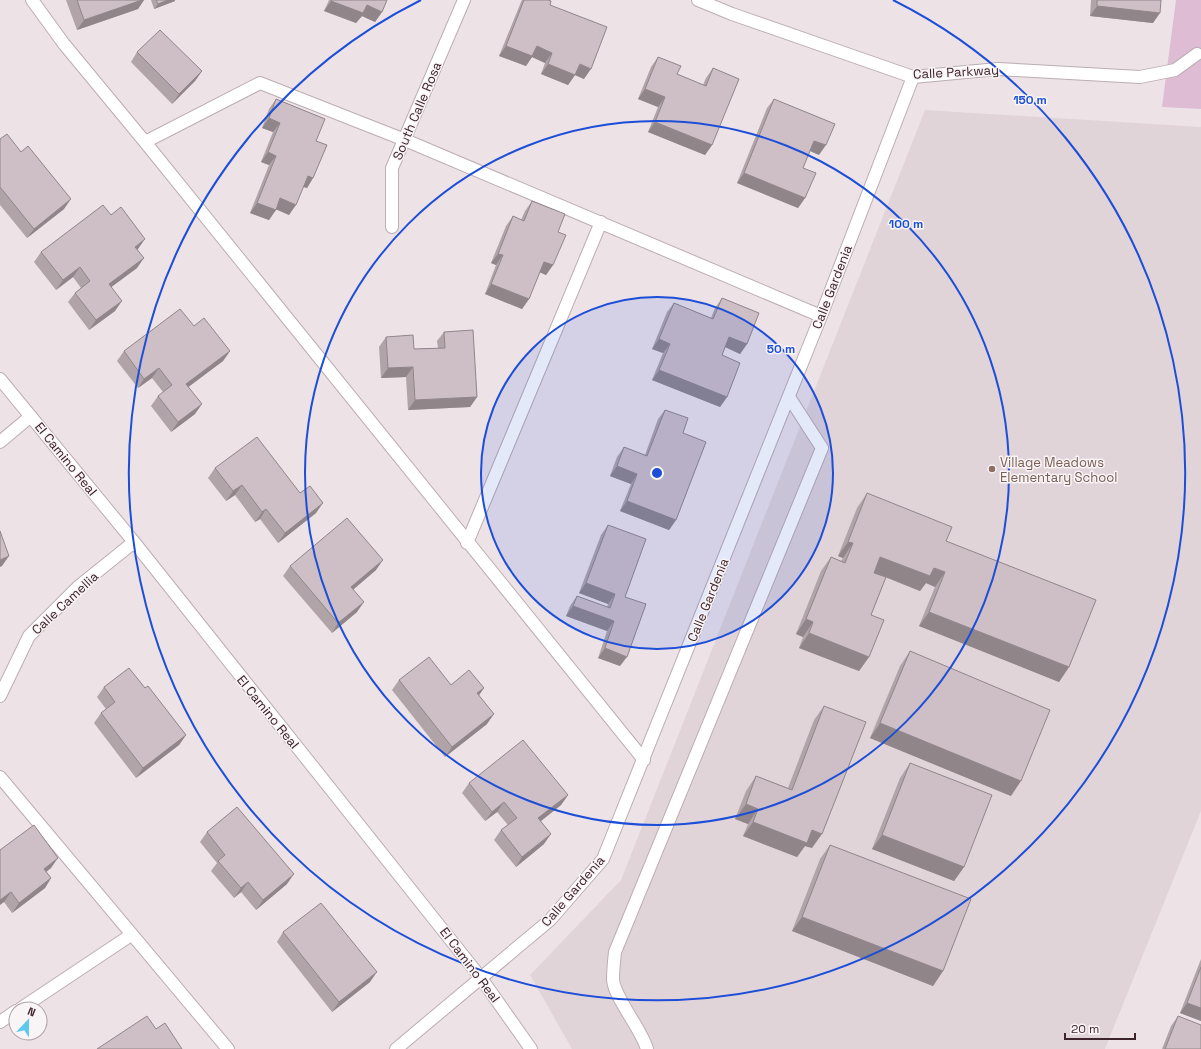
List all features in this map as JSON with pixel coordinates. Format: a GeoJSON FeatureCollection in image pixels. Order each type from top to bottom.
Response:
{"type":"FeatureCollection","features":[{"type":"Feature","properties":{"kind":"street"},"geometry":{"type":"LineString","coordinates":[[32,0],[64,44],[145,142],[467,543],[644,760]]}},
{"type":"Feature","properties":{"kind":"street","name":"South Calle Rosa"},"geometry":{"type":"LineString","coordinates":[[392,227],[392,168],[464,0]]}},
{"type":"Feature","properties":{"kind":"street","name":"Calle Parkway"},"geometry":{"type":"LineString","coordinates":[[698,0],[913,77],[998,69],[1140,77],[1175,70],[1197,54]]}},
{"type":"Feature","properties":{"kind":"street","name":"Calle Gardenia"},"geometry":{"type":"LineString","coordinates":[[396,1049],[550,920],[603,859],[789,397],[913,77]]}},
{"type":"Feature","properties":{"kind":"street"},"geometry":{"type":"LineString","coordinates":[[145,142],[260,83],[404,140],[821,316]]}},
{"type":"Feature","properties":{"kind":"street"},"geometry":{"type":"LineString","coordinates":[[467,543],[601,222]]}},
{"type":"Feature","properties":{"kind":"street","name":"El Camino Real"},"geometry":{"type":"LineString","coordinates":[[0,379],[134,542],[481,978],[531,1049]]}},
{"type":"Feature","properties":{"kind":"street"},"geometry":{"type":"LineString","coordinates":[[648,1049],[644,1039],[624,1005],[613,981],[615,952],[822,448],[789,397]]}},
{"type":"Feature","properties":{"kind":"street"},"geometry":{"type":"LineString","coordinates":[[0,442],[31,416]]}},
{"type":"Feature","properties":{"kind":"street","name":"Calle Camellia"},"geometry":{"type":"LineString","coordinates":[[0,696],[30,636],[78,587],[134,542]]}},
{"type":"Feature","properties":{"kind":"street"},"geometry":{"type":"LineString","coordinates":[[0,777],[228,1049]]}},
{"type":"Feature","properties":{"kind":"street"},"geometry":{"type":"LineString","coordinates":[[32,1001],[131,935]]}},
{"type":"Feature","properties":{"kind":"shaded area"},"geometry":{"type":"Polygon","coordinates":[[[1176,0],[1201,0],[1201,109],[1162,107],[1176,0]]]}},
{"type":"Feature","properties":{"kind":"shaded area","name":"Village Meadows Elementary School"},"geometry":{"type":"Polygon","coordinates":[[[925,110],[1201,127],[1201,811],[1105,1049],[572,1049],[530,975],[621,880],[925,110]]]}},
{"type":"Feature","properties":{"kind":"building"},"geometry":{"type":"Polygon","coordinates":[[[77,0],[142,0],[84,20],[77,0]]]}},
{"type":"Feature","properties":{"kind":"building"},"geometry":{"type":"Polygon","coordinates":[[[156,0],[168,0],[158,4],[156,0]]]}},
{"type":"Feature","properties":{"kind":"building"},"geometry":{"type":"Polygon","coordinates":[[[387,0],[382,12],[367,5],[363,13],[331,1],[387,0]]]}},
{"type":"Feature","properties":{"kind":"building"},"geometry":{"type":"Polygon","coordinates":[[[524,0],[548,0],[551,1],[550,5],[607,27],[591,69],[580,64],[575,75],[548,64],[552,53],[537,46],[532,56],[506,46],[524,0]]]}},
{"type":"Feature","properties":{"kind":"building"},"geometry":{"type":"Polygon","coordinates":[[[1097,0],[1161,0],[1160,13],[1097,6],[1097,0]]]}},
{"type":"Feature","properties":{"kind":"building"},"geometry":{"type":"Polygon","coordinates":[[[160,30],[202,71],[179,94],[137,52],[160,30]]]}},
{"type":"Feature","properties":{"kind":"building"},"geometry":{"type":"Polygon","coordinates":[[[658,57],[681,66],[677,74],[706,86],[713,68],[739,79],[712,145],[655,122],[665,97],[645,89],[658,57]]]}},
{"type":"Feature","properties":{"kind":"building"},"geometry":{"type":"Polygon","coordinates":[[[276,99],[325,119],[316,141],[327,145],[313,178],[308,176],[296,205],[280,198],[276,210],[257,203],[276,156],[268,152],[280,123],[269,118],[276,99]]]}},
{"type":"Feature","properties":{"kind":"building"},"geometry":{"type":"Polygon","coordinates":[[[774,99],[835,124],[826,145],[814,141],[803,168],[816,173],[805,198],[744,173],[774,99]]]}},
{"type":"Feature","properties":{"kind":"building"},"geometry":{"type":"Polygon","coordinates":[[[7,134],[21,152],[28,146],[71,199],[34,229],[0,187],[0,139],[7,134]]]}},
{"type":"Feature","properties":{"kind":"building"},"geometry":{"type":"Polygon","coordinates":[[[532,201],[565,214],[558,232],[566,235],[553,265],[544,262],[529,299],[491,284],[503,255],[498,254],[513,216],[524,221],[532,201]]]}},
{"type":"Feature","properties":{"kind":"building"},"geometry":{"type":"Polygon","coordinates":[[[103,205],[111,215],[121,207],[145,239],[135,247],[144,258],[109,284],[122,301],[96,320],[75,293],[90,281],[80,267],[63,280],[41,252],[103,205]]]}},
{"type":"Feature","properties":{"kind":"building"},"geometry":{"type":"Polygon","coordinates":[[[722,298],[759,313],[747,344],[729,337],[722,355],[740,363],[727,397],[659,370],[670,344],[659,339],[674,303],[713,319],[722,298]]]}},
{"type":"Feature","properties":{"kind":"building"},"geometry":{"type":"Polygon","coordinates":[[[180,309],[194,326],[204,318],[230,351],[186,384],[202,404],[178,422],[158,396],[172,385],[159,368],[144,379],[124,351],[180,309]]]}},
{"type":"Feature","properties":{"kind":"building"},"geometry":{"type":"Polygon","coordinates":[[[473,330],[477,397],[415,400],[413,367],[388,368],[386,337],[413,335],[414,349],[445,348],[444,332],[473,330]]]}},
{"type":"Feature","properties":{"kind":"building"},"geometry":{"type":"Polygon","coordinates":[[[665,410],[688,418],[683,433],[706,442],[676,520],[627,501],[637,474],[617,466],[624,447],[647,456],[665,410]]]}},
{"type":"Feature","properties":{"kind":"building"},"geometry":{"type":"Polygon","coordinates":[[[257,437],[300,493],[310,486],[323,503],[285,533],[266,509],[262,512],[242,485],[233,491],[215,468],[257,437]]]}},
{"type":"Feature","properties":{"kind":"building"},"geometry":{"type":"Polygon","coordinates":[[[867,493],[952,527],[946,541],[1096,600],[1069,667],[929,612],[945,572],[934,568],[930,576],[880,557],[874,573],[886,577],[871,615],[884,620],[869,657],[809,633],[813,622],[806,619],[831,557],[845,563],[853,543],[848,542],[867,493]]]}},
{"type":"Feature","properties":{"kind":"building"},"geometry":{"type":"Polygon","coordinates":[[[347,518],[383,560],[351,587],[364,602],[338,623],[290,566],[347,518]]]}},
{"type":"Feature","properties":{"kind":"building"},"geometry":{"type":"Polygon","coordinates":[[[608,525],[646,539],[625,597],[646,604],[627,657],[605,648],[614,621],[573,606],[577,596],[610,608],[615,594],[586,583],[608,525]]]}},
{"type":"Feature","properties":{"kind":"building"},"geometry":{"type":"Polygon","coordinates":[[[0,531],[9,556],[0,560],[0,531]]]}},
{"type":"Feature","properties":{"kind":"building"},"geometry":{"type":"Polygon","coordinates":[[[910,651],[1050,710],[1021,781],[880,723],[910,651]]]}},
{"type":"Feature","properties":{"kind":"building"},"geometry":{"type":"Polygon","coordinates":[[[429,657],[451,685],[469,670],[484,688],[477,693],[494,714],[452,747],[399,680],[429,657]]]}},
{"type":"Feature","properties":{"kind":"building"},"geometry":{"type":"Polygon","coordinates":[[[129,668],[145,688],[148,686],[186,735],[143,768],[101,713],[115,702],[104,687],[129,668]]]}},
{"type":"Feature","properties":{"kind":"building"},"geometry":{"type":"Polygon","coordinates":[[[824,706],[866,722],[822,834],[812,830],[807,843],[753,822],[758,809],[746,804],[756,776],[792,790],[824,706]]]}},
{"type":"Feature","properties":{"kind":"building"},"geometry":{"type":"Polygon","coordinates":[[[523,740],[568,795],[538,818],[551,834],[522,857],[501,830],[517,818],[504,802],[492,812],[469,783],[523,740]]]}},
{"type":"Feature","properties":{"kind":"building"},"geometry":{"type":"Polygon","coordinates":[[[910,763],[992,795],[964,867],[882,835],[910,763]]]}},
{"type":"Feature","properties":{"kind":"building"},"geometry":{"type":"Polygon","coordinates":[[[237,807],[294,874],[263,900],[248,882],[241,888],[218,861],[225,855],[207,832],[237,807]]]}},
{"type":"Feature","properties":{"kind":"building"},"geometry":{"type":"Polygon","coordinates":[[[34,825],[58,858],[44,869],[51,878],[19,903],[11,892],[0,900],[0,850],[34,825]]]}},
{"type":"Feature","properties":{"kind":"building"},"geometry":{"type":"Polygon","coordinates":[[[830,845],[971,899],[943,971],[802,917],[830,845]]]}},
{"type":"Feature","properties":{"kind":"building"},"geometry":{"type":"Polygon","coordinates":[[[321,903],[377,972],[339,1002],[283,932],[321,903]]]}},
{"type":"Feature","properties":{"kind":"building"},"geometry":{"type":"Polygon","coordinates":[[[1201,967],[1201,1008],[1187,1003],[1201,967]]]}},
{"type":"Feature","properties":{"kind":"building"},"geometry":{"type":"Polygon","coordinates":[[[147,1016],[156,1029],[165,1023],[182,1049],[97,1049],[147,1016]]]}},
{"type":"Feature","properties":{"kind":"building"},"geometry":{"type":"Polygon","coordinates":[[[1178,1016],[1201,1025],[1201,1049],[1165,1049],[1178,1016]]]}},
{"type":"Feature","properties":{"kind":"place","name":"Village Meadows Elementary School"},"geometry":{"type":"Point","coordinates":[992,469]}}]}
